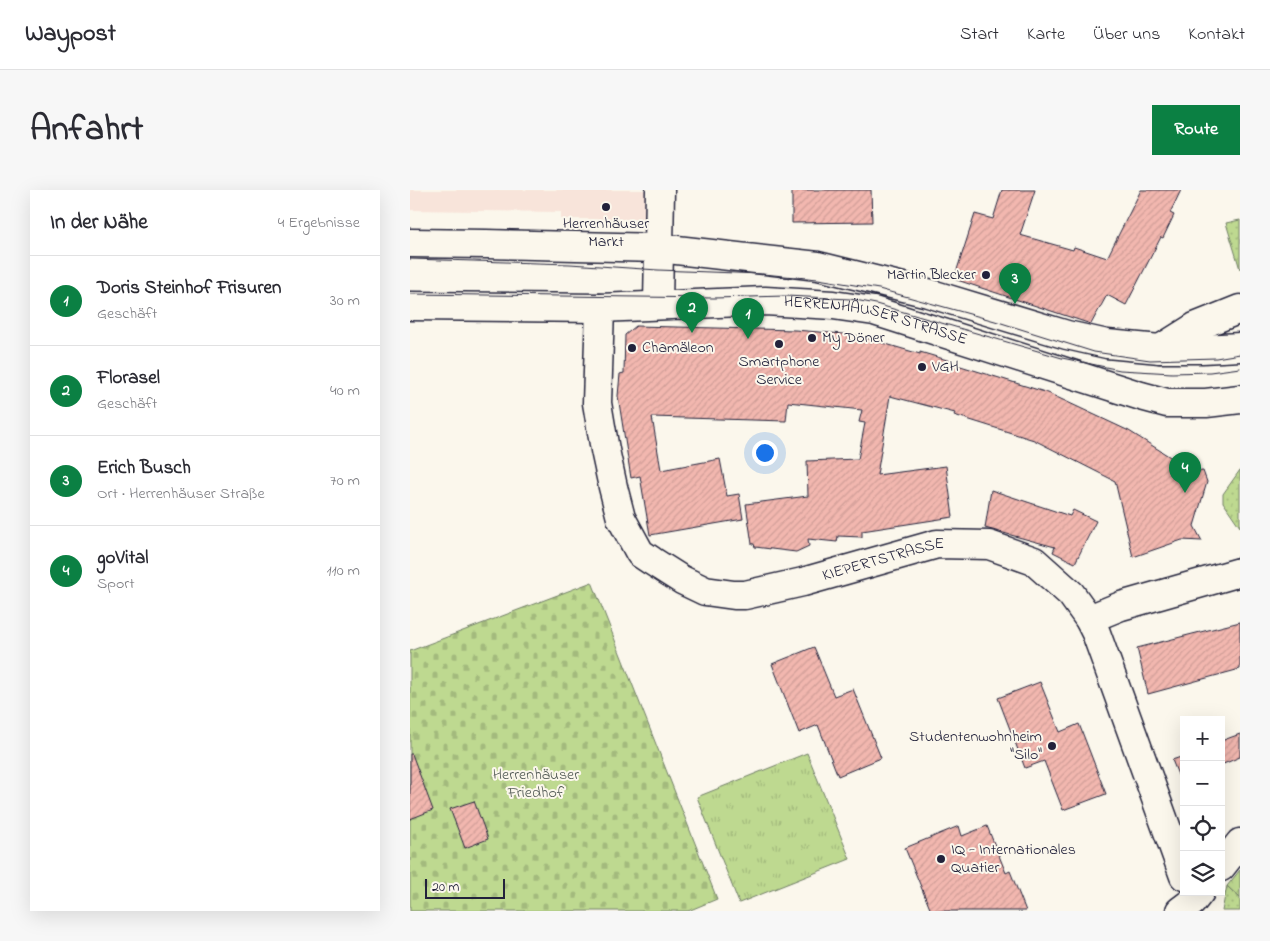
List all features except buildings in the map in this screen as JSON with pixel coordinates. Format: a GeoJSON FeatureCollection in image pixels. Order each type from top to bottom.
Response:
{"type":"FeatureCollection","features":[{"type":"Feature","properties":{"kind":"street"},"geometry":{"type":"LineString","coordinates":[[658,305],[660,190]]}},
{"type":"Feature","properties":{"kind":"street"},"geometry":{"type":"LineString","coordinates":[[410,243],[659,248],[818,266],[928,293],[1075,337],[1107,344],[1160,349],[1240,347]]}},
{"type":"Feature","properties":{"kind":"street","name":"HERRENHÄUSER STRASSE"},"geometry":{"type":"LineString","coordinates":[[410,306],[600,308],[765,301],[833,305],[874,311],[1140,396],[1167,402],[1206,403],[1240,399]]}},
{"type":"Feature","properties":{"kind":"street","name":"KIEPERTSTRASSE"},"geometry":{"type":"LineString","coordinates":[[600,308],[597,403],[605,450],[621,518],[640,553],[682,580],[705,591],[734,595],[745,595],[803,582],[937,544],[989,544],[1034,561],[1071,594],[1089,619],[1180,865]]}},
{"type":"Feature","properties":{"kind":"street"},"geometry":{"type":"LineString","coordinates":[[1160,349],[1195,328],[1240,309]]}},
{"type":"Feature","properties":{"kind":"street"},"geometry":{"type":"LineString","coordinates":[[1089,619],[1121,606],[1240,572]]}},
{"type":"Feature","properties":{"kind":"street"},"geometry":{"type":"LineString","coordinates":[[1225,862],[1240,843]]}},
{"type":"Feature","properties":{"kind":"shaded area"},"geometry":{"type":"Polygon","coordinates":[[[410,190],[650,190],[650,219],[561,219],[561,212],[410,210],[410,190]]]}},
{"type":"Feature","properties":{"kind":"green space"},"geometry":{"type":"Polygon","coordinates":[[[1240,220],[1240,269],[1226,223],[1240,220]]]}},
{"type":"Feature","properties":{"kind":"green space"},"geometry":{"type":"Polygon","coordinates":[[[1240,470],[1240,527],[1223,502],[1223,494],[1240,470]]]}},
{"type":"Feature","properties":{"kind":"green space","name":"Herrenhäuser Friedhof"},"geometry":{"type":"Polygon","coordinates":[[[592,582],[717,899],[688,911],[410,911],[410,651],[592,582]]]}},
{"type":"Feature","properties":{"kind":"green space"},"geometry":{"type":"Polygon","coordinates":[[[807,753],[850,859],[739,903],[697,797],[807,753]]]}},
{"type":"Feature","properties":{"kind":"green space"},"geometry":{"type":"Polygon","coordinates":[[[1240,870],[1240,898],[1227,886],[1240,870]]]}},
{"type":"Feature","properties":{"kind":"green space"},"geometry":{"type":"Polygon","coordinates":[[[1227,886],[1240,898],[1240,911],[1222,911],[1227,886]]]}},
{"type":"Feature","properties":{"kind":"tram line"},"geometry":{"type":"LineString","coordinates":[[410,259],[570,264],[762,274],[818,279],[879,289],[995,321],[1094,352],[1150,360],[1216,358],[1240,354]]}},
{"type":"Feature","properties":{"kind":"tram line"},"geometry":{"type":"LineString","coordinates":[[410,294],[714,298],[785,296],[850,299],[876,304],[1062,358],[1120,370],[1172,373],[1210,372],[1240,368]]}},
{"type":"Feature","properties":{"kind":"place","name":"Herrenhäuser Markt"},"geometry":{"type":"Point","coordinates":[606,207]}},
{"type":"Feature","properties":{"kind":"place","name":"Martin Blecker"},"geometry":{"type":"Point","coordinates":[986,275]}},
{"type":"Feature","properties":{"kind":"place","name":"Erich Busch"},"geometry":{"type":"Point","coordinates":[1015,304]}},
{"type":"Feature","properties":{"kind":"place","name":"Florasel"},"geometry":{"type":"Point","coordinates":[692,333]}},
{"type":"Feature","properties":{"kind":"place","name":"My Döner"},"geometry":{"type":"Point","coordinates":[812,338]}},
{"type":"Feature","properties":{"kind":"place","name":"Doris Steinhof Frisuren"},"geometry":{"type":"Point","coordinates":[748,339]}},
{"type":"Feature","properties":{"kind":"place","name":"Smartphone Service"},"geometry":{"type":"Point","coordinates":[779,344]}},
{"type":"Feature","properties":{"kind":"place","name":"Chamäleon"},"geometry":{"type":"Point","coordinates":[632,348]}},
{"type":"Feature","properties":{"kind":"place","name":"VGH"},"geometry":{"type":"Point","coordinates":[922,367]}},
{"type":"Feature","properties":{"kind":"place","name":"goVital"},"geometry":{"type":"Point","coordinates":[1185,493]}},
{"type":"Feature","properties":{"kind":"place","name":"Studentenwohnheim \"Silo\""},"geometry":{"type":"Point","coordinates":[1052,746]}},
{"type":"Feature","properties":{"kind":"place","name":"IQ - Internationales Quatier"},"geometry":{"type":"Point","coordinates":[941,859]}}]}
